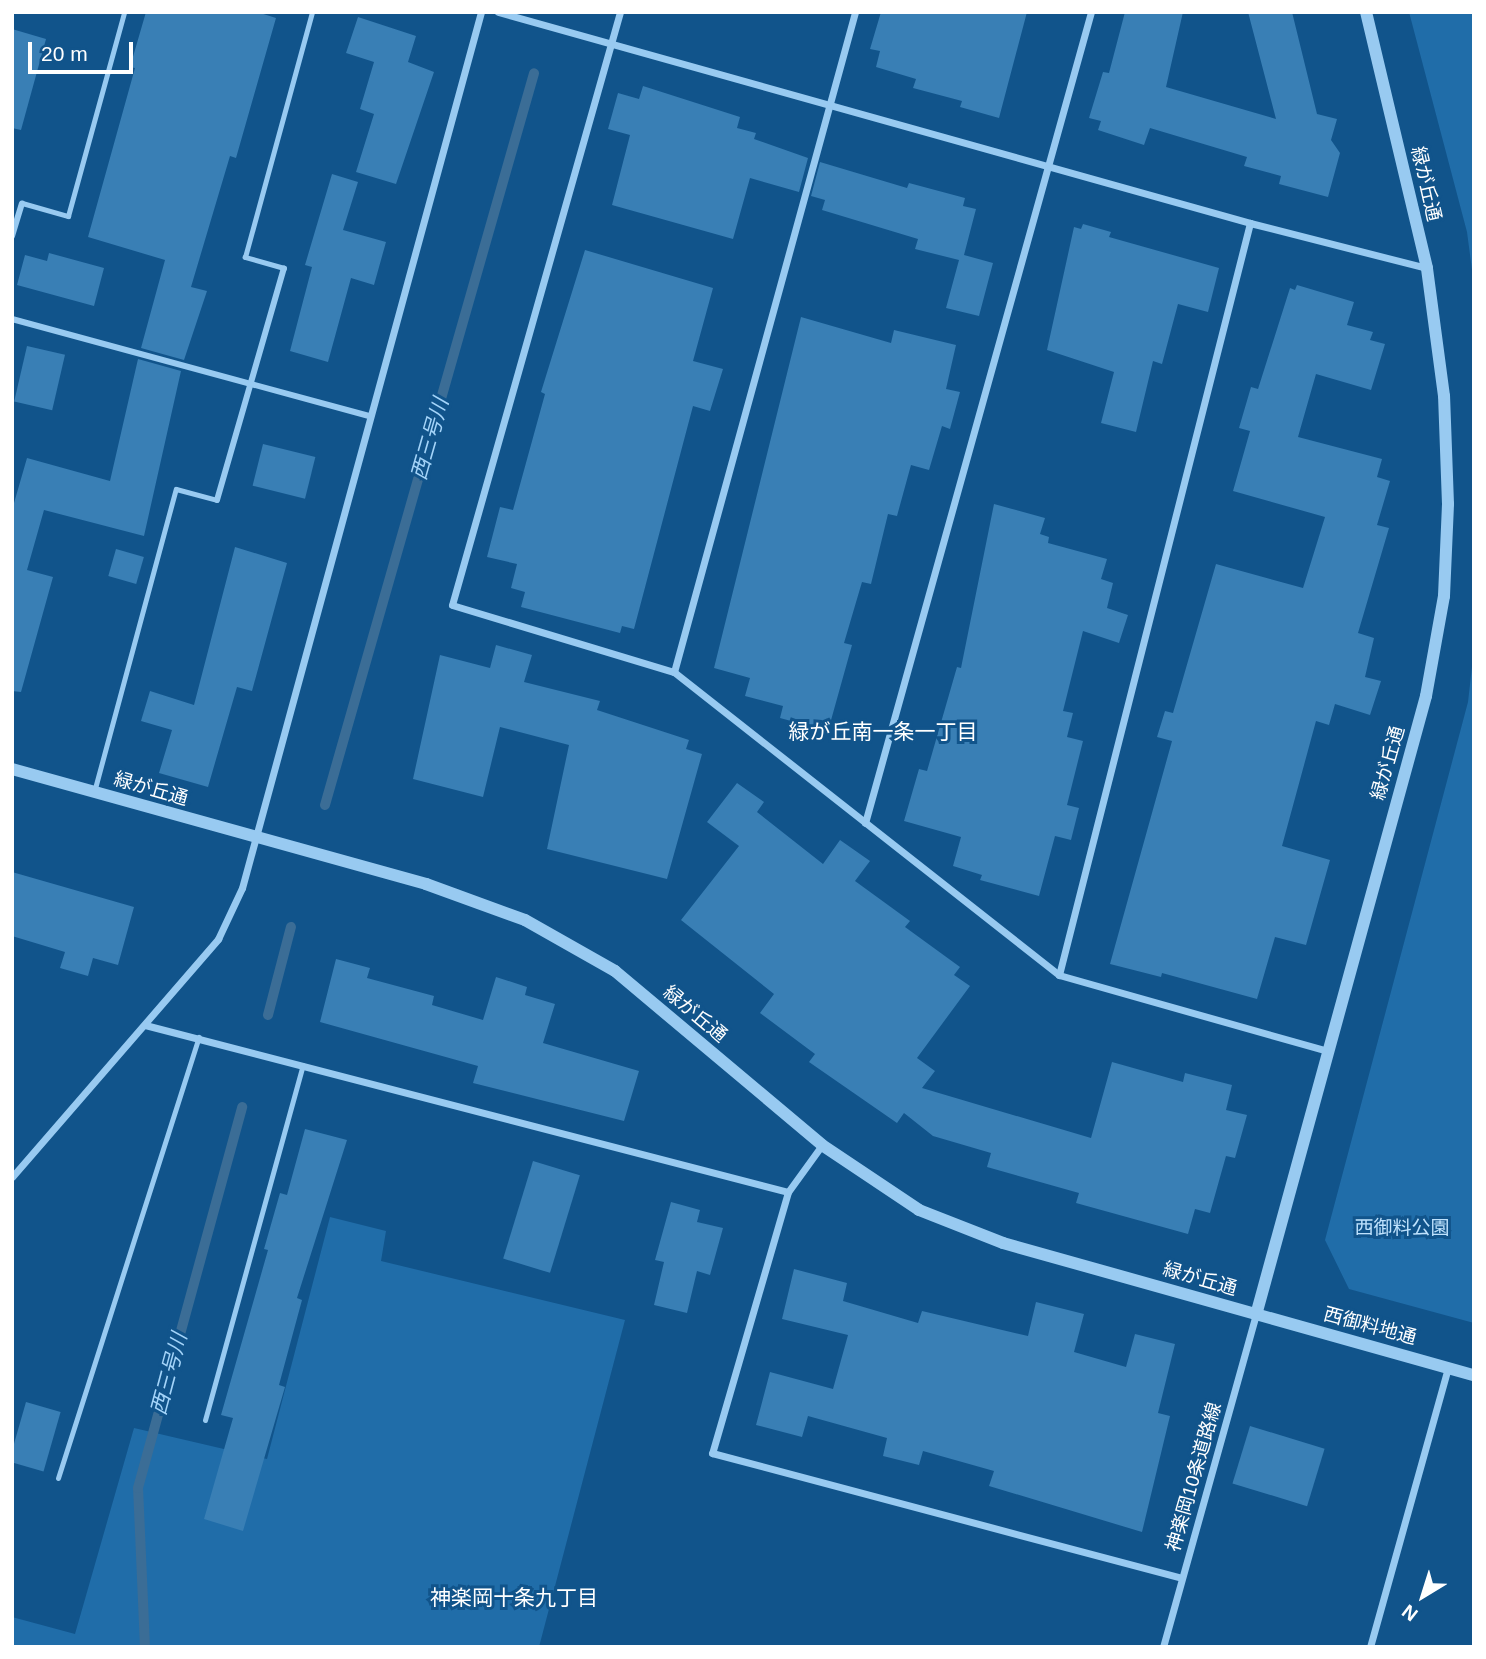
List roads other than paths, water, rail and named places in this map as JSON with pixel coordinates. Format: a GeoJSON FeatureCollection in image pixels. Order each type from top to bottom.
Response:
{"type":"FeatureCollection","features":[{"type":"Feature","properties":{"kind":"street"},"geometry":{"type":"LineString","coordinates":[[12,1177],[218,939],[242,888],[481,12]]}},
{"type":"Feature","properties":{"kind":"street"},"geometry":{"type":"LineString","coordinates":[[498,12],[1250,223],[1427,268]]}},
{"type":"Feature","properties":{"kind":"street"},"geometry":{"type":"LineString","coordinates":[[620,12],[452,605],[674,673],[1059,975],[1327,1051]]}},
{"type":"Feature","properties":{"kind":"street"},"geometry":{"type":"LineString","coordinates":[[674,673],[855,12]]}},
{"type":"Feature","properties":{"kind":"street"},"geometry":{"type":"LineString","coordinates":[[865,822],[1091,12]]}},
{"type":"Feature","properties":{"kind":"street","name":"緑が丘通"},"geometry":{"type":"LineString","coordinates":[[12,769],[426,884],[525,920],[615,971],[822,1145],[919,1210],[1003,1243],[1256,1315],[1426,696],[1444,596],[1448,504],[1444,396],[1427,268],[1366,12]]}},
{"type":"Feature","properties":{"kind":"street"},"geometry":{"type":"LineString","coordinates":[[12,236],[22,203]]}},
{"type":"Feature","properties":{"kind":"street"},"geometry":{"type":"LineString","coordinates":[[1059,975],[1250,223]]}},
{"type":"Feature","properties":{"kind":"street"},"geometry":{"type":"LineString","coordinates":[[217,500],[284,268]]}},
{"type":"Feature","properties":{"kind":"street"},"geometry":{"type":"LineString","coordinates":[[12,319],[369,416]]}},
{"type":"Feature","properties":{"kind":"street"},"geometry":{"type":"LineString","coordinates":[[145,1025],[788,1192]]}},
{"type":"Feature","properties":{"kind":"street"},"geometry":{"type":"LineString","coordinates":[[822,1145],[788,1192],[712,1452],[1182,1578]]}},
{"type":"Feature","properties":{"kind":"street","name":"西御料地通"},"geometry":{"type":"LineString","coordinates":[[1256,1315],[1474,1375]]}},
{"type":"Feature","properties":{"kind":"street","name":"神楽岡10条道路線"},"geometry":{"type":"LineString","coordinates":[[1163,1647],[1256,1315]]}},
{"type":"Feature","properties":{"kind":"street"},"geometry":{"type":"LineString","coordinates":[[1370,1647],[1448,1368]]}},
{"type":"Feature","properties":{"kind":"lane"},"geometry":{"type":"LineString","coordinates":[[22,203],[68,216],[124,12]]}},
{"type":"Feature","properties":{"kind":"lane"},"geometry":{"type":"LineString","coordinates":[[284,268],[245,257],[312,12]]}},
{"type":"Feature","properties":{"kind":"lane"},"geometry":{"type":"LineString","coordinates":[[94,792],[176,489],[217,500]]}},
{"type":"Feature","properties":{"kind":"lane"},"geometry":{"type":"LineString","coordinates":[[58,1478],[199,1037]]}},
{"type":"Feature","properties":{"kind":"lane"},"geometry":{"type":"LineString","coordinates":[[205,1420],[303,1065]]}},
{"type":"Feature","properties":{"kind":"waterway","name":"西三号川"},"geometry":{"type":"LineString","coordinates":[[325,805],[534,73]]}},
{"type":"Feature","properties":{"kind":"waterway","name":"西三号川"},"geometry":{"type":"LineString","coordinates":[[268,1015],[291,927]]}},
{"type":"Feature","properties":{"kind":"waterway","name":"西三号川"},"geometry":{"type":"LineString","coordinates":[[145,1647],[138,1488],[242,1107]]}},
{"type":"Feature","properties":{"kind":"district","name":"緑が丘南一条一丁目"},"geometry":{"type":"Point","coordinates":[883,732]}},
{"type":"Feature","properties":{"kind":"district","name":"神楽岡十条九丁目"},"geometry":{"type":"Point","coordinates":[514,1598]}},
{"type":"Feature","properties":{"kind":"park label","name":"西御料公園"},"geometry":{"type":"Point","coordinates":[1402,1228]}}]}
